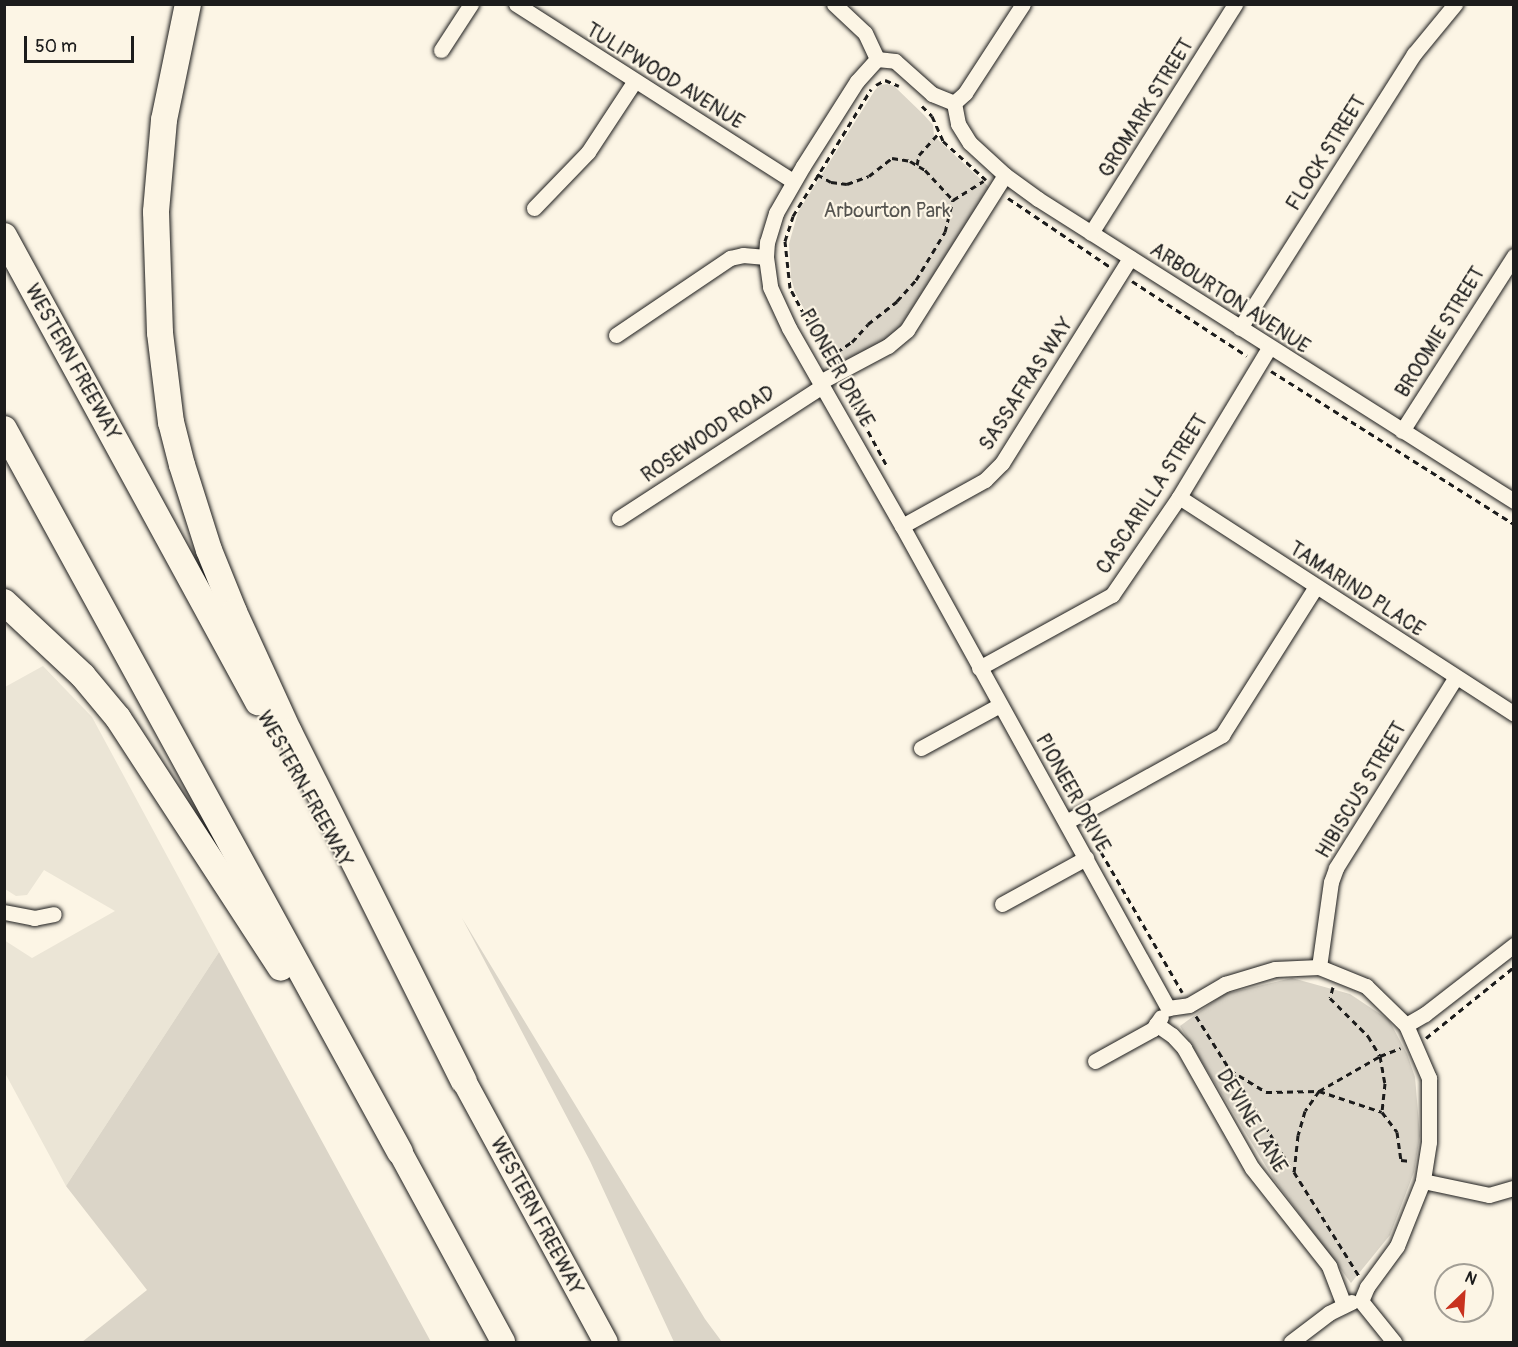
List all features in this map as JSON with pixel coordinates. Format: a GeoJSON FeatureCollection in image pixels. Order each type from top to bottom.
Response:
{"type":"FeatureCollection","features":[{"type":"Feature","properties":{"kind":"highway"},"geometry":{"type":"LineString","coordinates":[[188,4],[164,120],[156,212],[160,333],[171,422],[182,465],[209,550],[234,612],[289,732],[464,1081]]}},
{"type":"Feature","properties":{"kind":"highway","name":"WESTERN FREEWAY"},"geometry":{"type":"LineString","coordinates":[[4,236],[606,1342]]}},
{"type":"Feature","properties":{"kind":"highway"},"geometry":{"type":"LineString","coordinates":[[4,429],[503,1342]]}},
{"type":"Feature","properties":{"kind":"highway"},"geometry":{"type":"LineString","coordinates":[[4,602],[83,676],[118,718],[400,1152]]}},
{"type":"Feature","properties":{"kind":"street"},"geometry":{"type":"LineString","coordinates":[[441,50],[471,4]]}},
{"type":"Feature","properties":{"kind":"street","name":"TULIPWOOD AVENUE"},"geometry":{"type":"LineString","coordinates":[[516,4],[634,82],[793,181]]}},
{"type":"Feature","properties":{"kind":"street"},"geometry":{"type":"LineString","coordinates":[[834,4],[865,33],[877,58],[886,58],[903,66],[932,94],[954,103],[965,93],[1023,4]]}},
{"type":"Feature","properties":{"kind":"street","name":"GROMARK STREET"},"geometry":{"type":"LineString","coordinates":[[1091,233],[1235,4]]}},
{"type":"Feature","properties":{"kind":"street","name":"FLOCK STREET"},"geometry":{"type":"LineString","coordinates":[[1240,328],[1414,54],[1455,4]]}},
{"type":"Feature","properties":{"kind":"street","name":"PIONEER DRIVE"},"geometry":{"type":"LineString","coordinates":[[877,58],[857,81],[793,181],[771,229],[766,257],[773,294],[1168,1008]]}},
{"type":"Feature","properties":{"kind":"street"},"geometry":{"type":"LineString","coordinates":[[534,208],[588,152],[634,82]]}},
{"type":"Feature","properties":{"kind":"street","name":"ARBOURTON AVENUE"},"geometry":{"type":"LineString","coordinates":[[954,103],[954,113],[963,134],[1005,175],[1269,348],[1514,501]]}},
{"type":"Feature","properties":{"kind":"street","name":"ROSEWOOD ROAD"},"geometry":{"type":"LineString","coordinates":[[619,518],[821,384],[888,345],[906,330],[991,184],[1005,175]]}},
{"type":"Feature","properties":{"kind":"street"},"geometry":{"type":"LineString","coordinates":[[616,335],[730,258],[743,255],[766,257]]}},
{"type":"Feature","properties":{"kind":"street","name":"BROOMIE STREET"},"geometry":{"type":"LineString","coordinates":[[1402,431],[1514,256]]}},
{"type":"Feature","properties":{"kind":"street","name":"SASSAFRAS WAY"},"geometry":{"type":"LineString","coordinates":[[902,526],[985,480],[1002,463],[1130,258]]}},
{"type":"Feature","properties":{"kind":"street","name":"CASCARILLA STREET"},"geometry":{"type":"LineString","coordinates":[[979,668],[1112,595],[1179,497],[1269,348]]}},
{"type":"Feature","properties":{"kind":"street","name":"TAMARIND PLACE"},"geometry":{"type":"LineString","coordinates":[[1179,497],[1315,588],[1514,714]]}},
{"type":"Feature","properties":{"kind":"street"},"geometry":{"type":"LineString","coordinates":[[1066,822],[1222,735],[1315,588]]}},
{"type":"Feature","properties":{"kind":"street","name":"HIBISCUS STREET"},"geometry":{"type":"LineString","coordinates":[[1319,967],[1331,882],[1336,868],[1455,678]]}},
{"type":"Feature","properties":{"kind":"street"},"geometry":{"type":"LineString","coordinates":[[921,748],[1000,705]]}},
{"type":"Feature","properties":{"kind":"street"},"geometry":{"type":"LineString","coordinates":[[1002,904],[1086,858]]}},
{"type":"Feature","properties":{"kind":"street"},"geometry":{"type":"LineString","coordinates":[[4,912],[34,918],[54,914]]}},
{"type":"Feature","properties":{"kind":"street"},"geometry":{"type":"LineString","coordinates":[[1406,1025],[1425,1014],[1514,945]]}},
{"type":"Feature","properties":{"kind":"street"},"geometry":{"type":"LineString","coordinates":[[1095,1061],[1153,1029],[1168,1008],[1189,1005],[1225,984],[1275,969],[1319,967],[1366,986],[1406,1025],[1429,1078],[1429,1142],[1423,1181],[1397,1246],[1366,1287],[1361,1301]]}},
{"type":"Feature","properties":{"kind":"street","name":"DEVINE LANE"},"geometry":{"type":"LineString","coordinates":[[1156,1024],[1172,1035],[1184,1048],[1252,1168],[1329,1266],[1344,1305]]}},
{"type":"Feature","properties":{"kind":"street"},"geometry":{"type":"LineString","coordinates":[[1423,1181],[1488,1195],[1514,1188]]}},
{"type":"Feature","properties":{"kind":"street"},"geometry":{"type":"LineString","coordinates":[[1291,1342],[1344,1305],[1361,1301]]}},
{"type":"Feature","properties":{"kind":"street"},"geometry":{"type":"LineString","coordinates":[[1361,1301],[1394,1342]]}},
{"type":"Feature","properties":{"kind":"path"},"geometry":{"type":"LineString","coordinates":[[922,106],[932,116],[944,141],[991,184],[1259,364],[1514,524]]}},
{"type":"Feature","properties":{"kind":"path"},"geometry":{"type":"LineString","coordinates":[[917,165],[919,155],[939,133]]}},
{"type":"Feature","properties":{"kind":"path"},"geometry":{"type":"LineString","coordinates":[[803,166],[840,185],[869,176],[892,158],[917,165],[925,170],[953,200]]}},
{"type":"Feature","properties":{"kind":"path"},"geometry":{"type":"LineString","coordinates":[[953,200],[991,184]]}},
{"type":"Feature","properties":{"kind":"path"},"geometry":{"type":"LineString","coordinates":[[811,366],[852,342],[868,324],[897,301],[916,280],[945,232],[953,200]]}},
{"type":"Feature","properties":{"kind":"path"},"geometry":{"type":"LineString","coordinates":[[1426,1162],[1401,1160],[1397,1132],[1382,1112],[1319,1091],[1380,1056],[1428,1037],[1514,967]]}},
{"type":"Feature","properties":{"kind":"path"},"geometry":{"type":"LineString","coordinates":[[1336,974],[1330,998],[1368,1036],[1380,1056],[1385,1083],[1382,1112]]}},
{"type":"Feature","properties":{"kind":"path"},"geometry":{"type":"LineString","coordinates":[[1230,1070],[1294,1172]]}},
{"type":"Feature","properties":{"kind":"shaded area"},"geometry":{"type":"Polygon","coordinates":[[[43,666],[92,717],[219,952],[66,1186],[5,1073],[4,940],[32,958],[115,911],[44,870],[27,895],[16,896],[5,889],[5,687],[43,666]]]}},
{"type":"Feature","properties":{"kind":"green space","name":"Arbourton Park"},"geometry":{"type":"Polygon","coordinates":[[[880,85],[894,86],[924,115],[933,125],[934,136],[989,187],[897,332],[884,342],[836,368],[795,292],[791,278],[789,244],[798,212],[875,90],[880,85]]]}},
{"type":"Feature","properties":{"kind":"green space"},"geometry":{"type":"Polygon","coordinates":[[[462,918],[705,1319],[722,1342],[674,1342],[590,1161],[462,918]]]}},
{"type":"Feature","properties":{"kind":"green space"},"geometry":{"type":"Polygon","coordinates":[[[219,952],[431,1342],[82,1342],[147,1290],[66,1186],[219,952]]]}},
{"type":"Feature","properties":{"kind":"green space"},"geometry":{"type":"Polygon","coordinates":[[[1292,978],[1350,994],[1389,1020],[1407,1054],[1415,1077],[1420,1136],[1414,1172],[1390,1235],[1351,1283],[1275,1181],[1180,1026],[1224,994],[1292,978]]]}}]}
